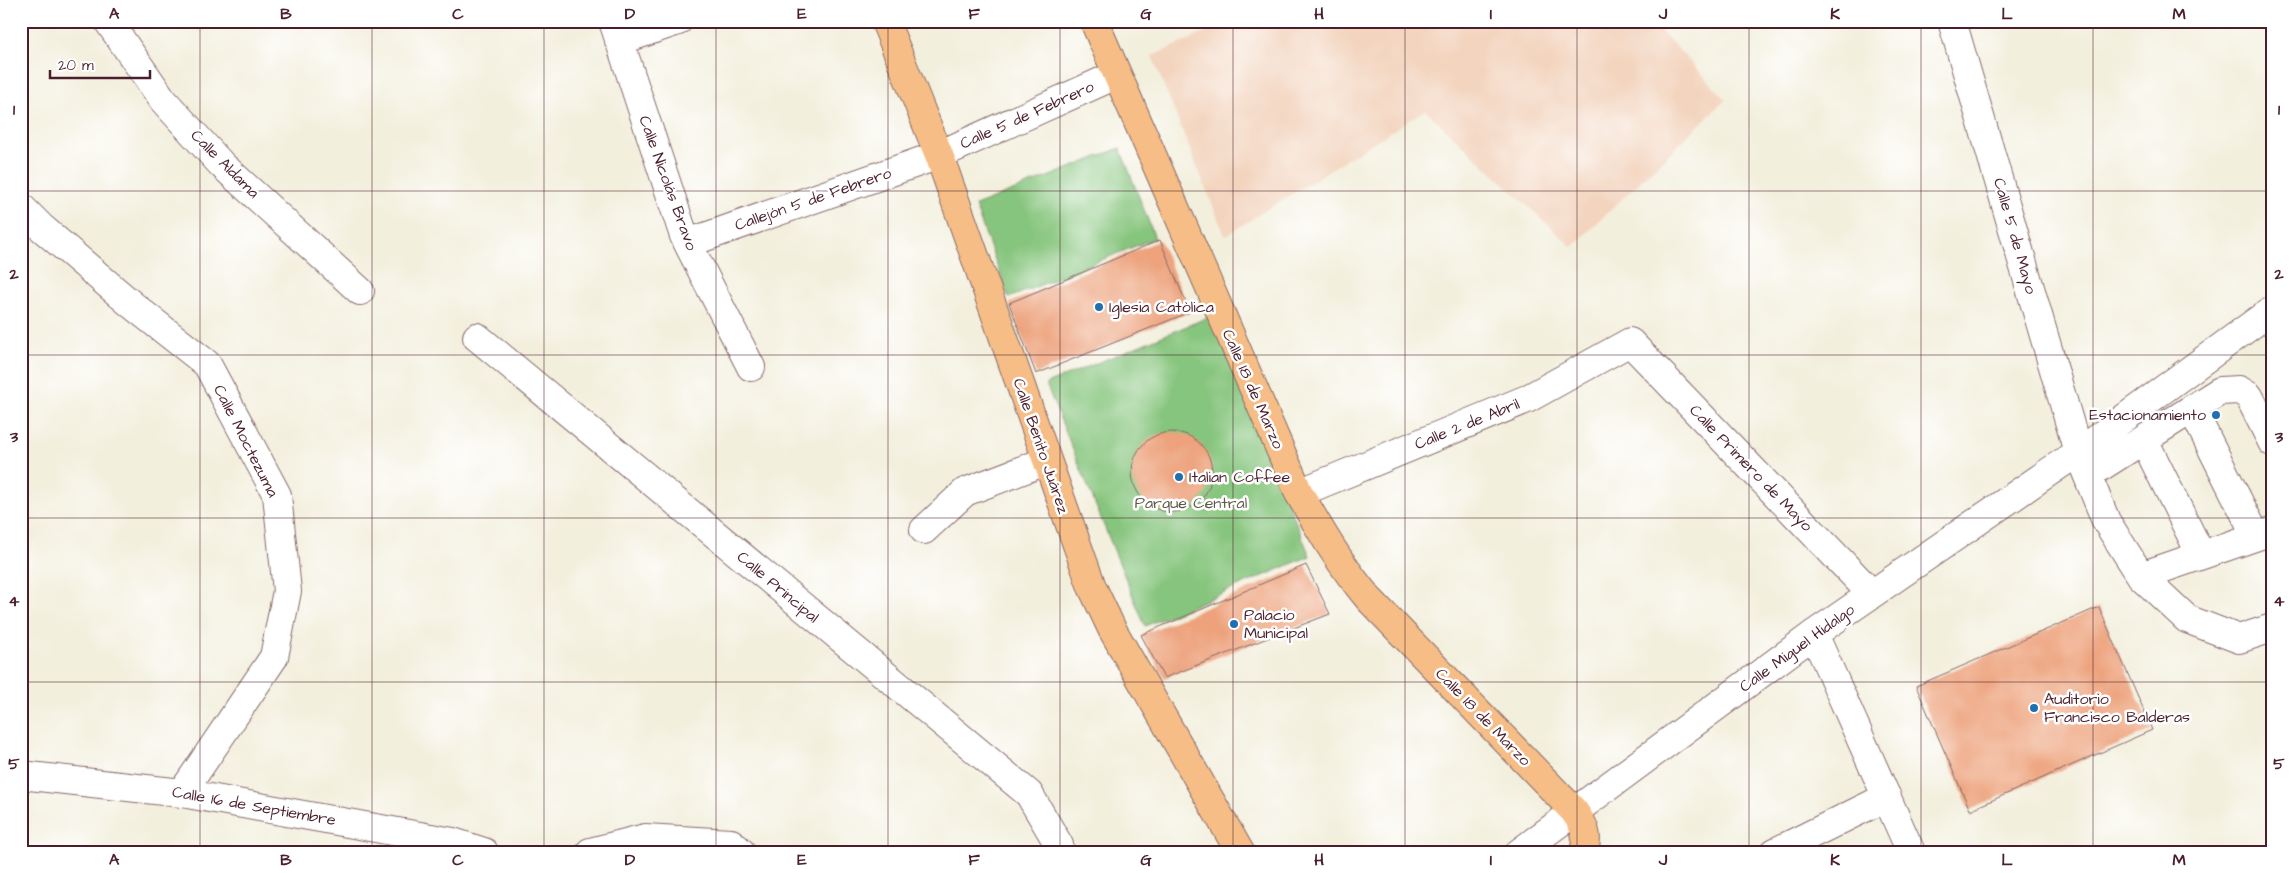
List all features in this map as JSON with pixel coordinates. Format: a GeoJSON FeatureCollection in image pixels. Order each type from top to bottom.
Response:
{"type":"FeatureCollection","features":[{"type":"Feature","properties":{"kind":"main road","name":"Calle Benito Juárez"},"geometry":{"type":"LineString","coordinates":[[885,21],[939,155],[1089,579],[1112,630],[1240,852]]}},
{"type":"Feature","properties":{"kind":"main road","name":"Calle 18 de Marzo"},"geometry":{"type":"LineString","coordinates":[[1094,21],[1299,493],[1348,575],[1574,811],[1586,830],[1587,842],[1584,852]]}},
{"type":"Feature","properties":{"kind":"street","name":"Calle Aldama"},"geometry":{"type":"LineString","coordinates":[[108,21],[163,100],[222,165],[360,290]]}},
{"type":"Feature","properties":{"kind":"street"},"geometry":{"type":"LineString","coordinates":[[616,31],[678,21]]}},
{"type":"Feature","properties":{"kind":"street","name":"Calle 5 de Mayo"},"geometry":{"type":"LineString","coordinates":[[1952,21],[2083,464],[2106,521],[2141,576],[2187,619],[2238,639],[2272,628]]}},
{"type":"Feature","properties":{"kind":"street","name":"Calle Nicolás Bravo"},"geometry":{"type":"LineString","coordinates":[[616,31],[688,243],[751,367]]}},
{"type":"Feature","properties":{"kind":"street","name":"Calle 5 de Febrero"},"geometry":{"type":"LineString","coordinates":[[939,155],[1116,75]]}},
{"type":"Feature","properties":{"kind":"street","name":"Callejón 5 de Febrero"},"geometry":{"type":"LineString","coordinates":[[688,243],[939,155]]}},
{"type":"Feature","properties":{"kind":"street","name":"Calle Moctezuma"},"geometry":{"type":"LineString","coordinates":[[21,206],[42,228],[131,304],[207,364],[277,495],[287,591],[274,657],[182,793]]}},
{"type":"Feature","properties":{"kind":"street"},"geometry":{"type":"LineString","coordinates":[[2083,464],[2272,310]]}},
{"type":"Feature","properties":{"kind":"street","name":"Calle Principal"},"geometry":{"type":"LineString","coordinates":[[477,337],[1029,794],[1059,845],[1060,852]]}},
{"type":"Feature","properties":{"kind":"street","name":"Calle 2 de Abril"},"geometry":{"type":"LineString","coordinates":[[1299,493],[1527,400],[1630,342]]}},
{"type":"Feature","properties":{"kind":"street","name":"Calle Primero de Mayo"},"geometry":{"type":"LineString","coordinates":[[1630,342],[1872,594]]}},
{"type":"Feature","properties":{"kind":"street"},"geometry":{"type":"LineString","coordinates":[[2083,464],[2144,440],[2220,391],[2239,390],[2249,396],[2272,442]]}},
{"type":"Feature","properties":{"kind":"street"},"geometry":{"type":"LineString","coordinates":[[2141,576],[2264,534],[2192,409]]}},
{"type":"Feature","properties":{"kind":"street"},"geometry":{"type":"LineString","coordinates":[[2144,440],[2201,555]]}},
{"type":"Feature","properties":{"kind":"street"},"geometry":{"type":"LineString","coordinates":[[924,530],[965,492],[1046,461]]}},
{"type":"Feature","properties":{"kind":"street","name":"Calle Miguel Hidalgo"},"geometry":{"type":"LineString","coordinates":[[1520,852],[1814,634],[1872,594],[2083,464]]}},
{"type":"Feature","properties":{"kind":"street"},"geometry":{"type":"LineString","coordinates":[[1814,634],[1911,852]]}},
{"type":"Feature","properties":{"kind":"street","name":"Calle 16 de Septiembre"},"geometry":{"type":"LineString","coordinates":[[21,775],[182,793],[452,842],[484,852]]}},
{"type":"Feature","properties":{"kind":"street"},"geometry":{"type":"LineString","coordinates":[[1775,852],[1886,797]]}},
{"type":"Feature","properties":{"kind":"street"},"geometry":{"type":"LineString","coordinates":[[590,852],[645,838],[731,843],[741,852]]}},
{"type":"Feature","properties":{"kind":"shaded area"},"geometry":{"type":"Polygon","coordinates":[[[1223,21],[1651,21],[1726,99],[1572,247],[1425,110],[1225,236],[1152,56],[1224,24],[1223,21]]]}},
{"type":"Feature","properties":{"kind":"green space"},"geometry":{"type":"Polygon","coordinates":[[[1120,148],[1155,238],[1009,298],[975,206],[1120,148]]]}},
{"type":"Feature","properties":{"kind":"green space","name":"Parque Central"},"geometry":{"type":"Polygon","coordinates":[[[1211,316],[1310,556],[1145,626],[1046,384],[1211,316]]]}},
{"type":"Feature","properties":{"kind":"building","name":"Iglesia Catòlica"},"geometry":{"type":"Polygon","coordinates":[[[1160,240],[1190,312],[1036,374],[1009,303],[1160,240]]]}},
{"type":"Feature","properties":{"kind":"building"},"geometry":{"type":"Polygon","coordinates":[[[1164,432],[1180,432],[1194,438],[1206,450],[1212,464],[1212,480],[1206,494],[1194,506],[1180,512],[1164,512],[1150,506],[1138,494],[1132,480],[1132,464],[1138,450],[1150,438],[1164,432]]]}},
{"type":"Feature","properties":{"kind":"building","name":"Palacio Municipal"},"geometry":{"type":"Polygon","coordinates":[[[1306,565],[1330,614],[1164,678],[1141,635],[1306,565]]]}},
{"type":"Feature","properties":{"kind":"building","name":"Auditorio Francisco Balderas"},"geometry":{"type":"Polygon","coordinates":[[[2099,607],[2152,730],[1970,810],[1916,686],[2099,607]]]}},
{"type":"Feature","properties":{"kind":"place","name":"Iglesia Catòlica"},"geometry":{"type":"Point","coordinates":[1099,307]}},
{"type":"Feature","properties":{"kind":"place","name":"Estacionamiento"},"geometry":{"type":"Point","coordinates":[2216,415]}},
{"type":"Feature","properties":{"kind":"place","name":"Italian Coffee"},"geometry":{"type":"Point","coordinates":[1179,477]}},
{"type":"Feature","properties":{"kind":"place","name":"Palacio Municipal"},"geometry":{"type":"Point","coordinates":[1234,624]}},
{"type":"Feature","properties":{"kind":"place","name":"Auditorio Francisco Balderas"},"geometry":{"type":"Point","coordinates":[2034,708]}}]}
